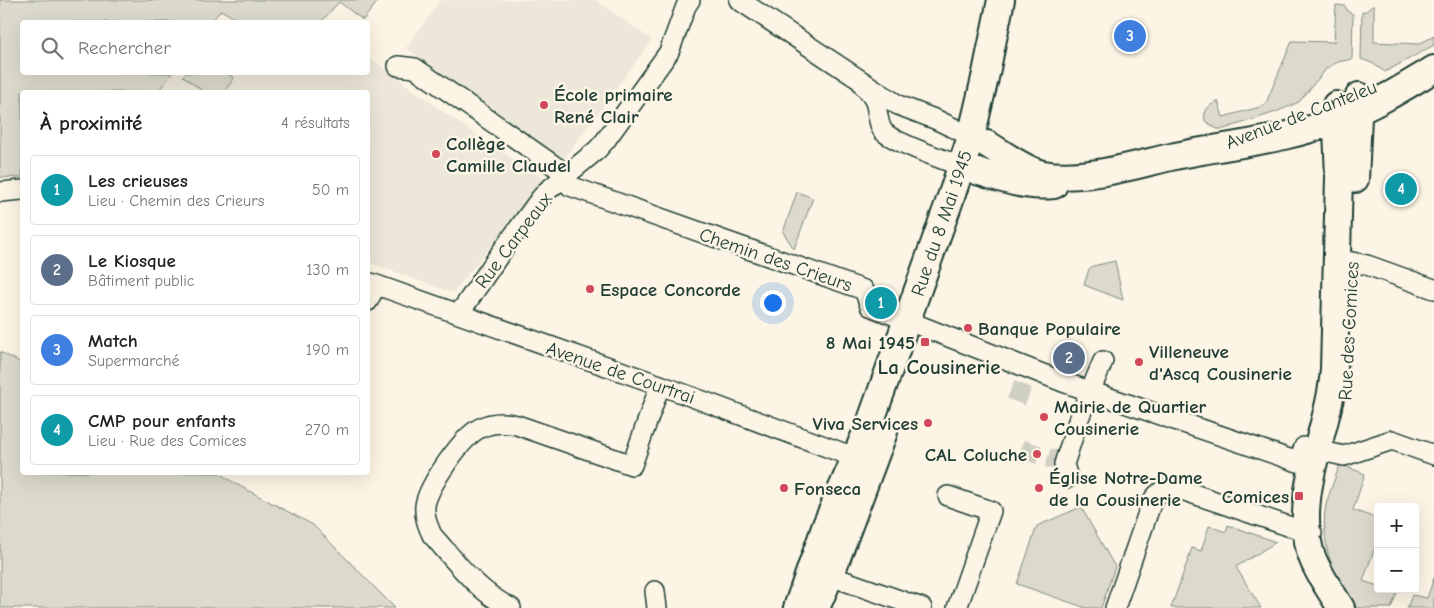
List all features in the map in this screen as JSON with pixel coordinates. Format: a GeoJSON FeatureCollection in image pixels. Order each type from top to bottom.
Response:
{"type":"FeatureCollection","features":[{"type":"Feature","properties":{"kind":"street","name":"Rue Carpeaux"},"geometry":{"type":"LineString","coordinates":[[459,314],[502,251],[547,191],[597,150],[605,141],[672,46],[686,6],[690,0]]}},
{"type":"Feature","properties":{"kind":"street"},"geometry":{"type":"LineString","coordinates":[[739,0],[898,105],[937,120],[979,140]]}},
{"type":"Feature","properties":{"kind":"street","name":"Rue du 8 Mai 1945"},"geometry":{"type":"LineString","coordinates":[[797,608],[820,572],[864,461],[979,140],[986,78],[1001,0]]}},
{"type":"Feature","properties":{"kind":"street","name":"Rue du 8 Mai 1945"},"geometry":{"type":"LineString","coordinates":[[979,140],[993,124],[1010,46],[1016,0]]}},
{"type":"Feature","properties":{"kind":"street","name":"Avenue de Canteleu"},"geometry":{"type":"LineString","coordinates":[[979,140],[1042,174],[1069,175],[1099,172],[1287,135],[1347,108],[1434,58]]}},
{"type":"Feature","properties":{"kind":"street","name":"Chemin des Crieurs"},"geometry":{"type":"LineString","coordinates":[[398,66],[415,68],[559,168],[570,186],[864,290],[870,306],[913,323],[1027,375],[1063,382],[1298,462],[1304,447],[1324,452]]}},
{"type":"Feature","properties":{"kind":"street","name":"Avenue de Canteleu"},"geometry":{"type":"LineString","coordinates":[[1347,108],[1387,98],[1434,68]]}},
{"type":"Feature","properties":{"kind":"street"},"geometry":{"type":"LineString","coordinates":[[860,80],[876,103],[880,125],[887,134],[902,143],[969,169]]}},
{"type":"Feature","properties":{"kind":"street","name":"Rue des Comices"},"geometry":{"type":"LineString","coordinates":[[1342,608],[1321,576],[1315,562],[1310,532],[1316,512],[1324,452],[1347,396],[1349,377],[1345,261],[1347,108]]}},
{"type":"Feature","properties":{"kind":"street","name":"Avenue de Canteleu"},"geometry":{"type":"LineString","coordinates":[[969,169],[1034,186],[1070,182],[1099,172]]}},
{"type":"Feature","properties":{"kind":"street"},"geometry":{"type":"LineString","coordinates":[[0,192],[20,190]]}},
{"type":"Feature","properties":{"kind":"street"},"geometry":{"type":"LineString","coordinates":[[1345,261],[1366,265],[1434,289]]}},
{"type":"Feature","properties":{"kind":"street","name":"Avenue de Courtrai"},"geometry":{"type":"LineString","coordinates":[[370,289],[459,314],[660,385],[864,461]]}},
{"type":"Feature","properties":{"kind":"street"},"geometry":{"type":"LineString","coordinates":[[1062,467],[1079,418],[1104,361]]}},
{"type":"Feature","properties":{"kind":"street"},"geometry":{"type":"LineString","coordinates":[[511,608],[487,594],[432,536],[425,516],[425,505],[428,494],[443,469],[466,439],[478,429],[506,422],[632,465],[660,385]]}},
{"type":"Feature","properties":{"kind":"street"},"geometry":{"type":"LineString","coordinates":[[1324,452],[1344,456],[1392,440],[1434,455]]}},
{"type":"Feature","properties":{"kind":"street"},"geometry":{"type":"LineString","coordinates":[[1116,608],[1151,504],[1156,494],[1162,490],[1168,488],[1180,489],[1310,532]]}},
{"type":"Feature","properties":{"kind":"street"},"geometry":{"type":"LineString","coordinates":[[948,496],[991,511],[957,608]]}},
{"type":"Feature","properties":{"kind":"street"},"geometry":{"type":"LineString","coordinates":[[820,572],[922,608]]}},
{"type":"Feature","properties":{"kind":"street","name":"Rue du 8 Mai 1945"},"geometry":{"type":"LineString","coordinates":[[816,608],[820,572]]}},
{"type":"Feature","properties":{"kind":"shaded area"},"geometry":{"type":"Polygon","coordinates":[[[0,0],[379,0],[363,20],[339,2],[323,20],[238,20],[221,10],[213,20],[20,20],[20,75],[170,75],[160,90],[20,90],[20,178],[0,177],[0,0]]]}},
{"type":"Feature","properties":{"kind":"shaded area","name":"École primaire René Clair"},"geometry":{"type":"Polygon","coordinates":[[[441,0],[596,0],[652,40],[561,163],[406,48],[441,0]]]}},
{"type":"Feature","properties":{"kind":"shaded area"},"geometry":{"type":"Polygon","coordinates":[[[1336,5],[1345,6],[1348,12],[1353,14],[1352,59],[1338,62],[1327,68],[1299,102],[1276,112],[1224,129],[1217,129],[1205,121],[1207,109],[1217,101],[1223,117],[1260,107],[1266,103],[1292,41],[1334,42],[1336,5]]]}},
{"type":"Feature","properties":{"kind":"shaded area"},"geometry":{"type":"Polygon","coordinates":[[[1374,6],[1374,42],[1419,44],[1434,36],[1434,45],[1385,72],[1372,63],[1361,59],[1362,12],[1374,6]]]}},
{"type":"Feature","properties":{"kind":"shaded area","name":"Collège Camille Claudel"},"geometry":{"type":"Polygon","coordinates":[[[370,58],[466,128],[544,179],[453,293],[370,263],[370,90],[160,89],[171,75],[370,75],[370,58]]]}},
{"type":"Feature","properties":{"kind":"shaded area"},"geometry":{"type":"Polygon","coordinates":[[[230,75],[234,78],[225,90],[201,90],[183,76],[230,75]]]}},
{"type":"Feature","properties":{"kind":"shaded area"},"geometry":{"type":"Polygon","coordinates":[[[797,192],[813,198],[794,249],[783,232],[797,192]]]}},
{"type":"Feature","properties":{"kind":"shaded area"},"geometry":{"type":"Polygon","coordinates":[[[1115,261],[1123,300],[1084,285],[1089,269],[1093,266],[1115,261]]]}},
{"type":"Feature","properties":{"kind":"shaded area"},"geometry":{"type":"Polygon","coordinates":[[[0,352],[20,362],[20,475],[222,475],[313,525],[395,608],[0,608],[0,352]]]}},
{"type":"Feature","properties":{"kind":"shaded area"},"geometry":{"type":"Polygon","coordinates":[[[1340,464],[1365,474],[1353,510],[1374,518],[1374,550],[1363,581],[1374,585],[1374,593],[1397,593],[1391,608],[1356,608],[1340,581],[1331,563],[1326,544],[1324,526],[1325,508],[1340,464]]]}},
{"type":"Feature","properties":{"kind":"shaded area"},"geometry":{"type":"Polygon","coordinates":[[[1081,507],[1115,567],[1101,608],[1086,608],[1017,584],[1037,526],[1081,507]]]}},
{"type":"Feature","properties":{"kind":"shaded area"},"geometry":{"type":"Polygon","coordinates":[[[1228,525],[1276,542],[1236,567],[1261,608],[1171,608],[1192,548],[1201,551],[1209,526],[1226,532],[1228,525]]]}},
{"type":"Feature","properties":{"kind":"shaded area"},"geometry":{"type":"Polygon","coordinates":[[[1434,578],[1434,608],[1407,608],[1412,595],[1427,598],[1434,578]]]}},
{"type":"Feature","properties":{"kind":"tunnel"},"geometry":{"type":"LineString","coordinates":[[1016,402],[1024,382]]}},
{"type":"Feature","properties":{"kind":"tunnel"},"geometry":{"type":"LineString","coordinates":[[1021,449],[1055,460]]}},
{"type":"Feature","properties":{"kind":"place","name":"Match"},"geometry":{"type":"Point","coordinates":[1130,36]}},
{"type":"Feature","properties":{"kind":"place","name":"École primaire René Clair"},"geometry":{"type":"Point","coordinates":[544,105]}},
{"type":"Feature","properties":{"kind":"place","name":"Collège Camille Claudel"},"geometry":{"type":"Point","coordinates":[436,154]}},
{"type":"Feature","properties":{"kind":"place","name":"CMP pour enfants"},"geometry":{"type":"Point","coordinates":[1401,189]}},
{"type":"Feature","properties":{"kind":"place","name":"Espace Concorde"},"geometry":{"type":"Point","coordinates":[590,289]}},
{"type":"Feature","properties":{"kind":"place","name":"Les crieuses"},"geometry":{"type":"Point","coordinates":[881,303]}},
{"type":"Feature","properties":{"kind":"place","name":"Banque Populaire"},"geometry":{"type":"Point","coordinates":[968,328]}},
{"type":"Feature","properties":{"kind":"place","name":"8 Mai 1945"},"geometry":{"type":"Point","coordinates":[925,342]}},
{"type":"Feature","properties":{"kind":"place","name":"Le Kiosque"},"geometry":{"type":"Point","coordinates":[1069,358]}},
{"type":"Feature","properties":{"kind":"place","name":"Villeneuve d'Ascq Cousinerie"},"geometry":{"type":"Point","coordinates":[1139,362]}},
{"type":"Feature","properties":{"kind":"place","name":"Mairie de Quartier Cousinerie"},"geometry":{"type":"Point","coordinates":[1044,417]}},
{"type":"Feature","properties":{"kind":"place","name":"Viva Services"},"geometry":{"type":"Point","coordinates":[928,423]}},
{"type":"Feature","properties":{"kind":"place","name":"CAL Coluche"},"geometry":{"type":"Point","coordinates":[1037,454]}},
{"type":"Feature","properties":{"kind":"place","name":"Fonseca"},"geometry":{"type":"Point","coordinates":[784,488]}},
{"type":"Feature","properties":{"kind":"place","name":"Église Notre-Dame de la Cousinerie"},"geometry":{"type":"Point","coordinates":[1039,488]}},
{"type":"Feature","properties":{"kind":"place","name":"Comices"},"geometry":{"type":"Point","coordinates":[1299,496]}},
{"type":"Feature","properties":{"kind":"district","name":"La Cousinerie"},"geometry":{"type":"Point","coordinates":[939,367]}}]}
